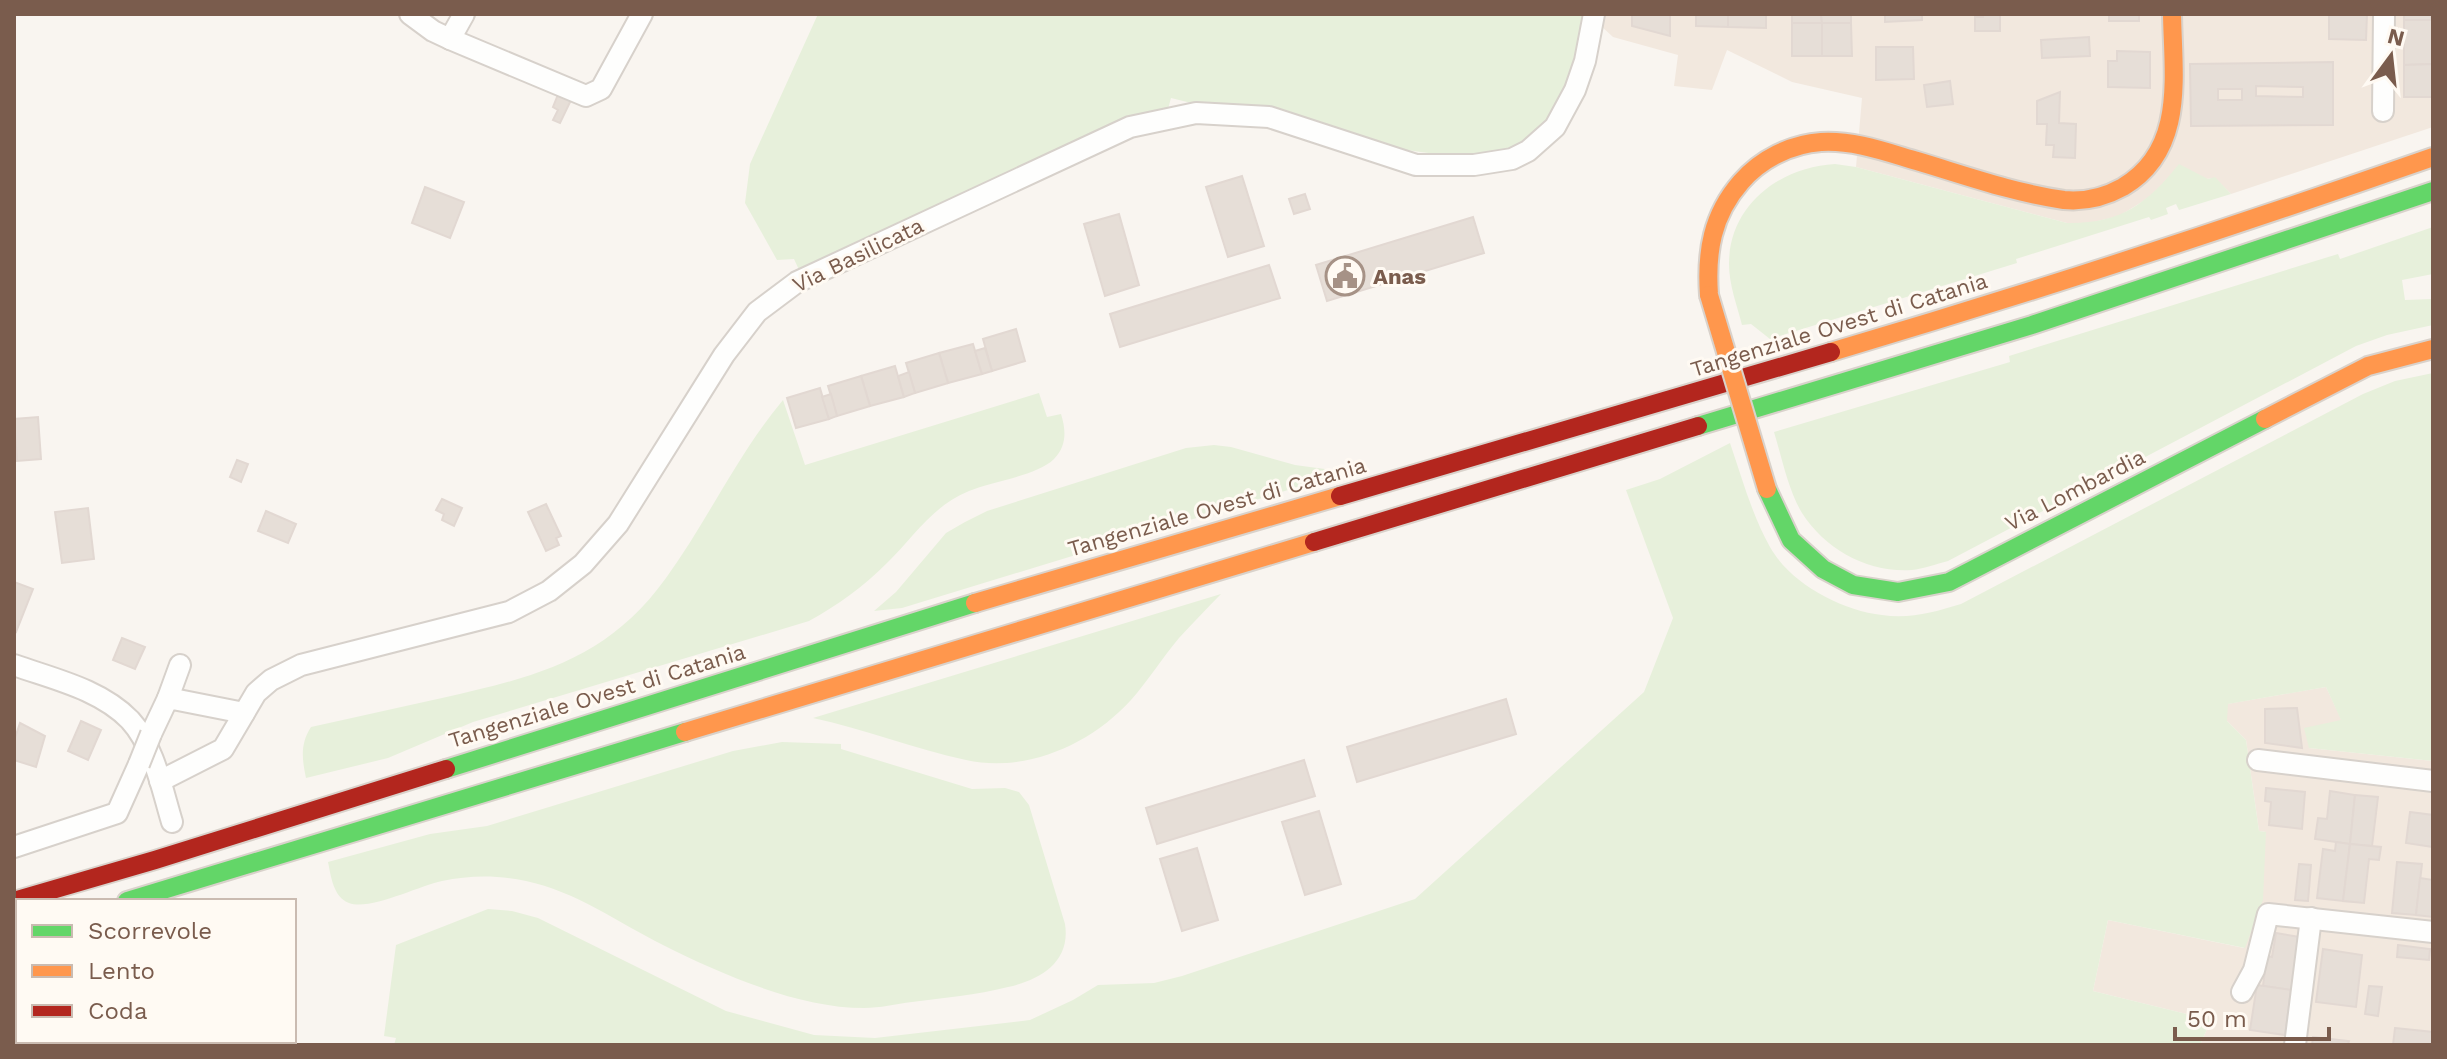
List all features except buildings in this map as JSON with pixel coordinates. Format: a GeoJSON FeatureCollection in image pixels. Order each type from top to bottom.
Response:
{"type":"FeatureCollection","features":[{"type":"Feature","properties":{"kind":"main road","name":"Via Lombardia"},"geometry":{"type":"LineString","coordinates":[[2172,14],[2174,101],[2170,128],[2139,176],[2118,191],[2074,201],[2045,197],[1870,148],[1821,142],[1799,146],[1763,163],[1743,179],[1729,196],[1710,236],[1706,260],[1709,295],[1767,489],[1791,540],[1823,569],[1853,585],[1898,592],[1949,582],[2368,366],[2433,349]]}},
{"type":"Feature","properties":{"kind":"main road","name":"Tangenziale Ovest di Catania"},"geometry":{"type":"LineString","coordinates":[[21,899],[155,860],[1029,586],[2023,295],[2233,227],[2433,157]]}},
{"type":"Feature","properties":{"kind":"main road"},"geometry":{"type":"LineString","coordinates":[[134,899],[2018,329],[2433,191]]}},
{"type":"Feature","properties":{"kind":"street"},"geometry":{"type":"LineString","coordinates":[[410,14],[450,39],[586,96],[601,89],[642,14]]}},
{"type":"Feature","properties":{"kind":"street"},"geometry":{"type":"LineString","coordinates":[[450,39],[464,14]]}},
{"type":"Feature","properties":{"kind":"street","name":"Via Basilicata"},"geometry":{"type":"LineString","coordinates":[[160,781],[223,749],[256,693],[271,680],[301,665],[509,612],[549,591],[583,564],[618,524],[724,355],[757,312],[797,282],[1130,127],[1196,113],[1269,117],[1416,165],[1474,165],[1512,159],[1528,151],[1555,127],[1575,90],[1585,61],[1594,14]]}},
{"type":"Feature","properties":{"kind":"street"},"geometry":{"type":"LineString","coordinates":[[2383,111],[2384,14]]}},
{"type":"Feature","properties":{"kind":"street"},"geometry":{"type":"LineString","coordinates":[[14,665],[106,701],[131,721],[146,744],[172,822]]}},
{"type":"Feature","properties":{"kind":"street"},"geometry":{"type":"LineString","coordinates":[[14,847],[117,813],[180,665]]}},
{"type":"Feature","properties":{"kind":"street"},"geometry":{"type":"LineString","coordinates":[[168,698],[244,713]]}},
{"type":"Feature","properties":{"kind":"street"},"geometry":{"type":"LineString","coordinates":[[2258,760],[2433,781]]}},
{"type":"Feature","properties":{"kind":"street"},"geometry":{"type":"LineString","coordinates":[[2242,992],[2254,970],[2268,914],[2433,932]]}},
{"type":"Feature","properties":{"kind":"street"},"geometry":{"type":"LineString","coordinates":[[2295,1045],[2311,918]]}},
{"type":"Feature","properties":{"kind":"shaded area"},"geometry":{"type":"Polygon","coordinates":[[[1588,14],[2433,14],[2433,127],[2231,194],[2215,178],[2163,184],[2150,197],[2119,216],[2086,224],[2067,223],[1856,167],[1862,98],[1792,82],[1727,50],[1712,90],[1674,86],[1678,55],[1613,37],[1588,14]]]}},
{"type":"Feature","properties":{"kind":"shaded area"},"geometry":{"type":"Polygon","coordinates":[[[2326,687],[2342,721],[2309,748],[2433,761],[2433,1045],[2200,1045],[2211,1020],[2093,991],[2108,920],[2244,948],[2266,832],[2259,831],[2246,740],[2227,721],[2227,704],[2326,687]]]}},
{"type":"Feature","properties":{"kind":"green space"},"geometry":{"type":"Polygon","coordinates":[[[818,14],[1587,14],[1560,105],[1533,136],[1505,151],[1447,155],[1413,151],[1171,98],[1168,109],[800,272],[794,259],[777,260],[745,203],[750,164],[818,14]]]}},
{"type":"Feature","properties":{"kind":"green space"},"geometry":{"type":"Polygon","coordinates":[[[1835,164],[2067,223],[2102,220],[2131,209],[2155,190],[2179,164],[2208,179],[2215,177],[2231,194],[2179,210],[2176,204],[2166,208],[2168,214],[2151,220],[2149,217],[2016,259],[2017,263],[1770,339],[1751,324],[1742,325],[1729,264],[1731,243],[1738,224],[1748,207],[1777,181],[1815,167],[1835,164]]]}},
{"type":"Feature","properties":{"kind":"green space"},"geometry":{"type":"Polygon","coordinates":[[[2433,227],[2433,274],[2402,280],[2405,300],[2433,299],[2433,325],[2387,335],[2356,346],[1948,561],[1912,570],[1880,568],[1864,563],[1823,538],[1802,513],[1793,494],[1774,432],[2010,362],[2009,356],[2338,254],[2340,259],[2433,227]]]}},
{"type":"Feature","properties":{"kind":"green space"},"geometry":{"type":"Polygon","coordinates":[[[2433,373],[2433,761],[2309,748],[2304,728],[2341,720],[2326,687],[2228,704],[2227,721],[2246,740],[2259,831],[2266,832],[2263,900],[2245,948],[2108,920],[2093,991],[2211,1020],[2200,1045],[394,1045],[396,1038],[384,1036],[396,945],[488,909],[538,918],[726,1011],[814,1035],[875,1038],[1030,1020],[1098,985],[1154,983],[1182,976],[1415,899],[1644,692],[1673,618],[1626,490],[1660,479],[1730,443],[1764,535],[1791,573],[1818,593],[1850,607],[1892,616],[1922,614],[1961,604],[2363,394],[2395,381],[2433,373]]]}},
{"type":"Feature","properties":{"kind":"green space"},"geometry":{"type":"Polygon","coordinates":[[[1039,393],[1047,417],[1061,414],[1063,420],[1063,443],[1054,459],[1037,470],[956,497],[924,523],[869,580],[809,621],[473,722],[388,758],[306,778],[303,752],[311,727],[508,682],[567,661],[619,628],[643,606],[666,578],[751,443],[783,400],[805,465],[1039,393]]]}},
{"type":"Feature","properties":{"kind":"green space"},"geometry":{"type":"Polygon","coordinates":[[[1214,445],[1295,465],[1347,472],[902,608],[874,611],[896,592],[946,533],[987,511],[1186,448],[1214,445]]]}},
{"type":"Feature","properties":{"kind":"green space"},"geometry":{"type":"Polygon","coordinates":[[[1221,594],[1179,638],[1137,693],[1115,716],[1077,742],[1034,759],[989,763],[966,760],[813,718],[1221,594]]]}},
{"type":"Feature","properties":{"kind":"green space"},"geometry":{"type":"Polygon","coordinates":[[[782,742],[841,744],[841,749],[972,789],[1005,788],[1019,792],[1029,805],[1065,924],[1066,937],[1058,959],[1031,980],[996,990],[876,1007],[839,1006],[787,996],[735,978],[663,945],[562,892],[526,881],[484,876],[452,879],[358,905],[339,896],[332,880],[328,862],[430,834],[487,826],[733,751],[782,742]]]}},
{"type":"Feature","properties":{"kind":"green space"},"geometry":{"type":"Polygon","coordinates":[[[14,958],[16,1043],[202,1045],[14,1045],[14,958]]]}},
{"type":"Feature","properties":{"kind":"traffic: fast"},"geometry":{"type":"LineString","coordinates":[[1698,426],[2032,325],[2433,191]]}},
{"type":"Feature","properties":{"kind":"traffic: fast"},"geometry":{"type":"LineString","coordinates":[[1767,489],[1791,540],[1823,569],[1853,585],[1898,592],[1949,582],[2265,419]]}},
{"type":"Feature","properties":{"kind":"traffic: fast"},"geometry":{"type":"LineString","coordinates":[[446,769],[975,603]]}},
{"type":"Feature","properties":{"kind":"traffic: fast"},"geometry":{"type":"LineString","coordinates":[[134,899],[685,732]]}},
{"type":"Feature","properties":{"kind":"traffic: slow"},"geometry":{"type":"LineString","coordinates":[[1709,295],[1710,249],[1723,208],[1741,182],[1758,166],[1777,154],[1799,146],[1821,142],[1858,145],[2008,188],[2064,200],[2095,198],[2123,187],[2143,171],[2157,153],[2166,132],[2174,86],[2172,14]]}},
{"type":"Feature","properties":{"kind":"traffic: slow"},"geometry":{"type":"LineString","coordinates":[[1831,352],[2133,258],[2433,157]]}},
{"type":"Feature","properties":{"kind":"traffic: slow"},"geometry":{"type":"LineString","coordinates":[[1709,295],[1767,489]]}},
{"type":"Feature","properties":{"kind":"traffic: slow"},"geometry":{"type":"LineString","coordinates":[[2265,419],[2368,366],[2433,349]]}},
{"type":"Feature","properties":{"kind":"traffic: slow"},"geometry":{"type":"LineString","coordinates":[[975,603],[1340,496]]}},
{"type":"Feature","properties":{"kind":"traffic: slow"},"geometry":{"type":"LineString","coordinates":[[685,732],[1314,542]]}},
{"type":"Feature","properties":{"kind":"traffic: jam"},"geometry":{"type":"LineString","coordinates":[[1340,496],[1831,352]]}},
{"type":"Feature","properties":{"kind":"traffic: jam"},"geometry":{"type":"LineString","coordinates":[[1314,542],[1698,426]]}},
{"type":"Feature","properties":{"kind":"traffic: jam"},"geometry":{"type":"LineString","coordinates":[[21,899],[446,769]]}},
{"type":"Feature","properties":{"kind":"place","name":"Anas"},"geometry":{"type":"Point","coordinates":[1345,276]}}]}
